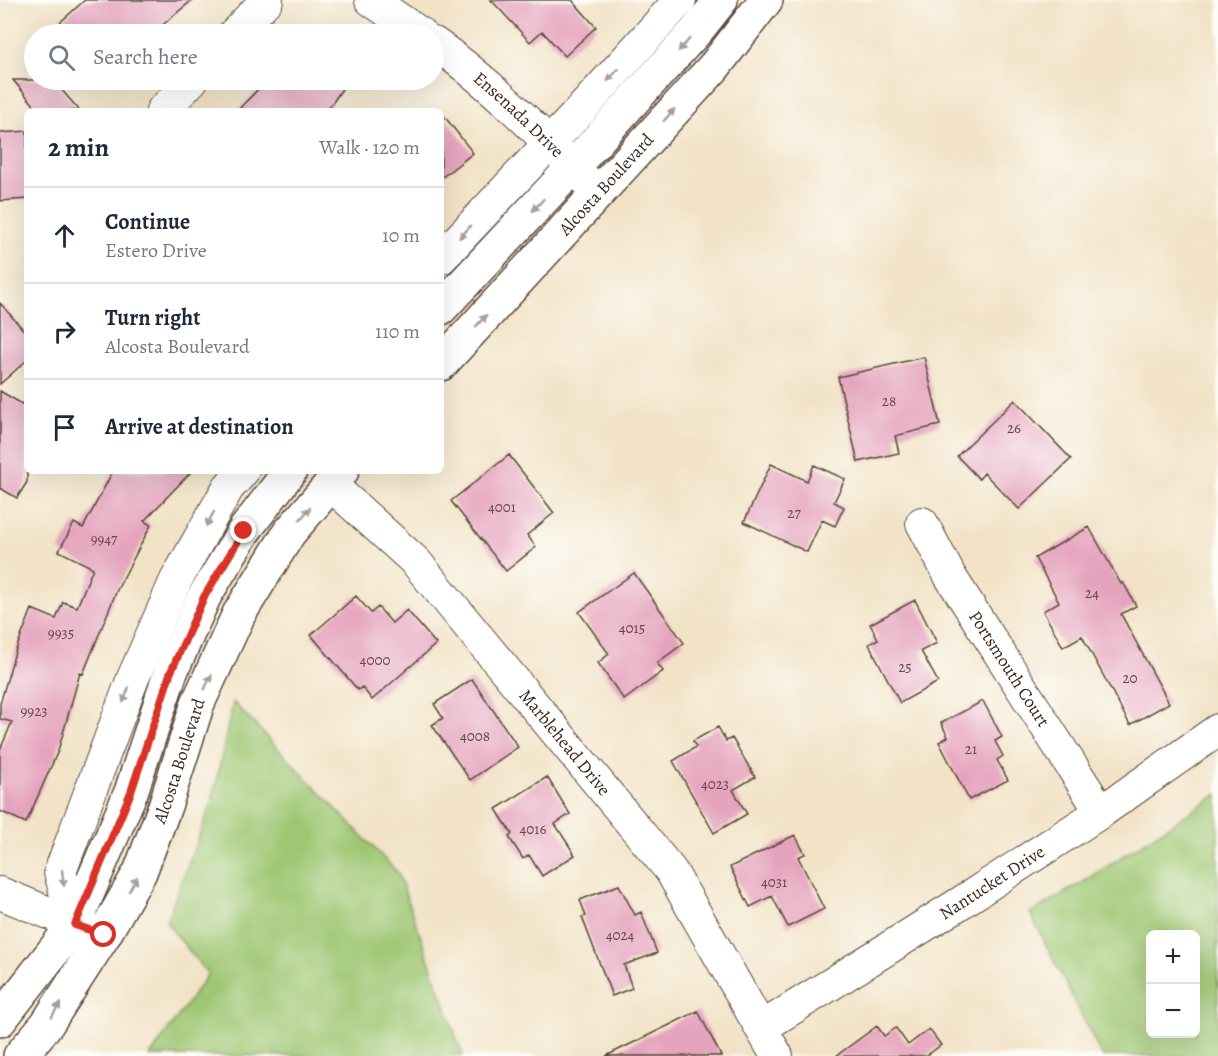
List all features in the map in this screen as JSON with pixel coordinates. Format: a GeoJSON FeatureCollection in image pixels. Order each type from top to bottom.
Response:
{"type":"FeatureCollection","features":[{"type":"Feature","properties":{"kind":"main road","name":"Alcosta Boulevard"},"geometry":{"type":"LineString","coordinates":[[444,305],[698,30],[721,0]]}},
{"type":"Feature","properties":{"kind":"main road","name":"Alcosta Boulevard"},"geometry":{"type":"LineString","coordinates":[[444,361],[714,67],[766,0]]}},
{"type":"Feature","properties":{"kind":"main road","name":"Alcosta Boulevard"},"geometry":{"type":"LineString","coordinates":[[20,1056],[47,1024],[89,930],[170,674],[204,597],[244,531],[288,474]]}},
{"type":"Feature","properties":{"kind":"main road","name":"Alcosta Boulevard"},"geometry":{"type":"LineString","coordinates":[[0,1020],[89,930],[140,872],[165,806],[198,703],[239,614],[289,533],[328,476]]}},
{"type":"Feature","properties":{"kind":"street"},"geometry":{"type":"LineString","coordinates":[[244,24],[267,0]]}},
{"type":"Feature","properties":{"kind":"street"},"geometry":{"type":"LineString","coordinates":[[371,0],[406,24]]}},
{"type":"Feature","properties":{"kind":"street"},"geometry":{"type":"LineString","coordinates":[[444,255],[680,0]]}},
{"type":"Feature","properties":{"kind":"street","name":"Ensenada Drive"},"geometry":{"type":"LineString","coordinates":[[444,50],[550,143],[598,194]]}},
{"type":"Feature","properties":{"kind":"street"},"geometry":{"type":"LineString","coordinates":[[165,108],[182,90]]}},
{"type":"Feature","properties":{"kind":"street"},"geometry":{"type":"LineString","coordinates":[[89,930],[60,872],[133,678],[176,580],[228,488],[240,474]]}},
{"type":"Feature","properties":{"kind":"street","name":"Marblehead Drive"},"geometry":{"type":"LineString","coordinates":[[328,476],[416,562],[671,872],[777,1056]]}},
{"type":"Feature","properties":{"kind":"street","name":"Portsmouth Court"},"geometry":{"type":"LineString","coordinates":[[922,523],[950,576],[1101,812]]}},
{"type":"Feature","properties":{"kind":"street","name":"Nantucket Drive"},"geometry":{"type":"LineString","coordinates":[[761,1028],[1101,812],[1218,730]]}},
{"type":"Feature","properties":{"kind":"street"},"geometry":{"type":"LineString","coordinates":[[0,893],[89,930]]}},
{"type":"Feature","properties":{"kind":"green space"},"geometry":{"type":"Polygon","coordinates":[[[233,702],[398,873],[463,1056],[150,1056],[208,974],[166,922],[212,802],[233,702]]]}},
{"type":"Feature","properties":{"kind":"green space"},"geometry":{"type":"Polygon","coordinates":[[[1218,794],[1218,1056],[1102,1056],[1030,913],[1085,881],[1218,794]]]}},
{"type":"Feature","properties":{"kind":"building"},"geometry":{"type":"Polygon","coordinates":[[[85,0],[192,0],[164,24],[58,24],[85,0]]]}},
{"type":"Feature","properties":{"kind":"building"},"geometry":{"type":"Polygon","coordinates":[[[491,0],[572,0],[596,27],[565,56],[542,31],[530,42],[491,0]]]}},
{"type":"Feature","properties":{"kind":"building"},"geometry":{"type":"Polygon","coordinates":[[[13,80],[24,80],[24,90],[62,90],[77,108],[36,108],[13,80]]]}},
{"type":"Feature","properties":{"kind":"building"},"geometry":{"type":"Polygon","coordinates":[[[257,90],[341,90],[329,108],[240,108],[257,90]]]}},
{"type":"Feature","properties":{"kind":"building"},"geometry":{"type":"Polygon","coordinates":[[[444,116],[473,153],[444,176],[444,116]]]}},
{"type":"Feature","properties":{"kind":"building"},"geometry":{"type":"Polygon","coordinates":[[[24,131],[24,199],[0,201],[0,133],[24,131]]]}},
{"type":"Feature","properties":{"kind":"building"},"geometry":{"type":"Polygon","coordinates":[[[0,303],[24,331],[24,363],[0,384],[0,303]]]}},
{"type":"Feature","properties":{"kind":"building"},"geometry":{"type":"Polygon","coordinates":[[[924,357],[940,425],[895,436],[899,453],[858,462],[838,377],[924,357]]]}},
{"type":"Feature","properties":{"kind":"building"},"geometry":{"type":"Polygon","coordinates":[[[0,391],[24,405],[24,474],[27,474],[27,482],[17,498],[0,488],[0,391]]]}},
{"type":"Feature","properties":{"kind":"building"},"geometry":{"type":"Polygon","coordinates":[[[1015,400],[1071,459],[1019,509],[984,473],[979,479],[957,456],[1015,400]]]}},
{"type":"Feature","properties":{"kind":"building"},"geometry":{"type":"Polygon","coordinates":[[[509,455],[554,513],[527,535],[536,547],[506,571],[451,501],[509,455]]]}},
{"type":"Feature","properties":{"kind":"building"},"geometry":{"type":"Polygon","coordinates":[[[771,464],[807,481],[814,465],[845,479],[834,502],[844,507],[835,526],[822,520],[807,552],[744,522],[771,464]]]}},
{"type":"Feature","properties":{"kind":"building"},"geometry":{"type":"Polygon","coordinates":[[[111,474],[189,474],[144,521],[151,525],[117,590],[83,674],[80,673],[58,751],[26,823],[0,811],[0,750],[12,722],[0,719],[0,704],[15,652],[32,609],[56,619],[63,602],[77,607],[93,568],[59,551],[74,523],[83,528],[111,474]]]}},
{"type":"Feature","properties":{"kind":"building"},"geometry":{"type":"Polygon","coordinates":[[[1089,527],[1136,606],[1121,614],[1169,703],[1130,725],[1082,636],[1063,647],[1043,611],[1059,602],[1035,558],[1089,527]]]}},
{"type":"Feature","properties":{"kind":"building"},"geometry":{"type":"Polygon","coordinates":[[[634,573],[684,643],[657,663],[663,671],[624,700],[598,663],[609,654],[579,612],[634,573]]]}},
{"type":"Feature","properties":{"kind":"building"},"geometry":{"type":"Polygon","coordinates":[[[356,596],[371,613],[378,607],[392,623],[407,610],[436,644],[372,700],[362,687],[358,690],[311,635],[356,596]]]}},
{"type":"Feature","properties":{"kind":"building"},"geometry":{"type":"Polygon","coordinates":[[[915,600],[937,643],[921,651],[938,682],[900,703],[869,644],[878,639],[870,624],[915,600]]]}},
{"type":"Feature","properties":{"kind":"building"},"geometry":{"type":"Polygon","coordinates":[[[472,679],[518,747],[470,780],[432,725],[443,718],[434,704],[472,679]]]}},
{"type":"Feature","properties":{"kind":"building"},"geometry":{"type":"Polygon","coordinates":[[[983,701],[1002,737],[995,741],[1003,756],[997,760],[1008,780],[969,800],[939,742],[948,737],[941,723],[983,701]]]}},
{"type":"Feature","properties":{"kind":"building"},"geometry":{"type":"Polygon","coordinates":[[[718,727],[726,741],[732,738],[755,777],[733,790],[747,814],[714,833],[673,761],[696,747],[693,741],[718,727]]]}},
{"type":"Feature","properties":{"kind":"building"},"geometry":{"type":"Polygon","coordinates":[[[547,777],[570,814],[555,824],[575,855],[542,876],[529,855],[523,859],[509,837],[512,834],[496,809],[547,777]]]}},
{"type":"Feature","properties":{"kind":"building"},"geometry":{"type":"Polygon","coordinates":[[[795,835],[805,854],[798,857],[824,909],[788,927],[772,896],[750,907],[730,867],[795,835]]]}},
{"type":"Feature","properties":{"kind":"building"},"geometry":{"type":"Polygon","coordinates":[[[619,885],[635,915],[641,912],[657,953],[624,965],[632,988],[612,996],[582,917],[586,916],[580,900],[619,885]]]}},
{"type":"Feature","properties":{"kind":"building"},"geometry":{"type":"Polygon","coordinates":[[[698,1011],[721,1056],[606,1056],[698,1011]]]}},
{"type":"Feature","properties":{"kind":"building"},"geometry":{"type":"Polygon","coordinates":[[[877,1026],[884,1036],[896,1028],[908,1045],[929,1029],[941,1045],[926,1056],[836,1056],[877,1026]]]}},
{"type":"Feature","properties":{"kind":"route"},"geometry":{"type":"LineString","coordinates":[[104,935],[75,925],[131,792],[170,674],[204,597],[244,531]]}}]}
